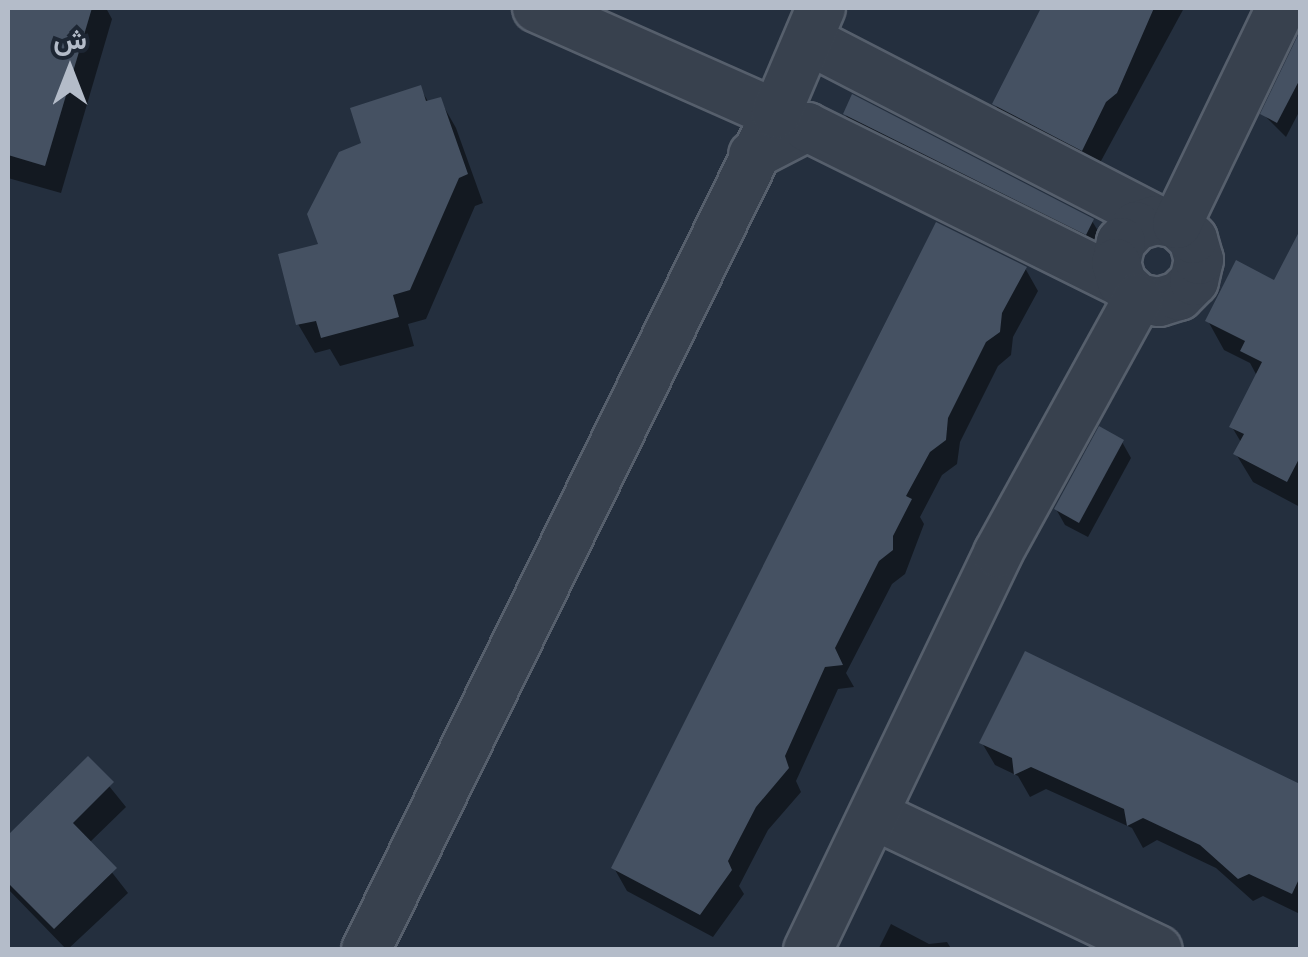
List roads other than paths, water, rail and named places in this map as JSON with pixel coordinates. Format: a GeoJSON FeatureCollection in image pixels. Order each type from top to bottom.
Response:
{"type":"FeatureCollection","features":[{"type":"Feature","properties":{"kind":"street"},"geometry":{"type":"LineString","coordinates":[[536,8],[776,114]]}},
{"type":"Feature","properties":{"kind":"street"},"geometry":{"type":"LineString","coordinates":[[1166,222],[1280,8]]}},
{"type":"Feature","properties":{"kind":"street"},"geometry":{"type":"LineString","coordinates":[[384,942],[753,154],[776,114],[815,24],[1193,239],[1199,260],[1194,281],[1179,296],[1159,302],[808,127],[753,154]]}},
{"type":"Feature","properties":{"kind":"street"},"geometry":{"type":"LineString","coordinates":[[1130,290],[1116,263],[1121,242],[1136,226],[1166,222]]}},
{"type":"Feature","properties":{"kind":"street"},"geometry":{"type":"LineString","coordinates":[[808,950],[998,553],[1130,290]]}},
{"type":"Feature","properties":{"kind":"street"},"geometry":{"type":"LineString","coordinates":[[874,815],[1158,950]]}}]}
